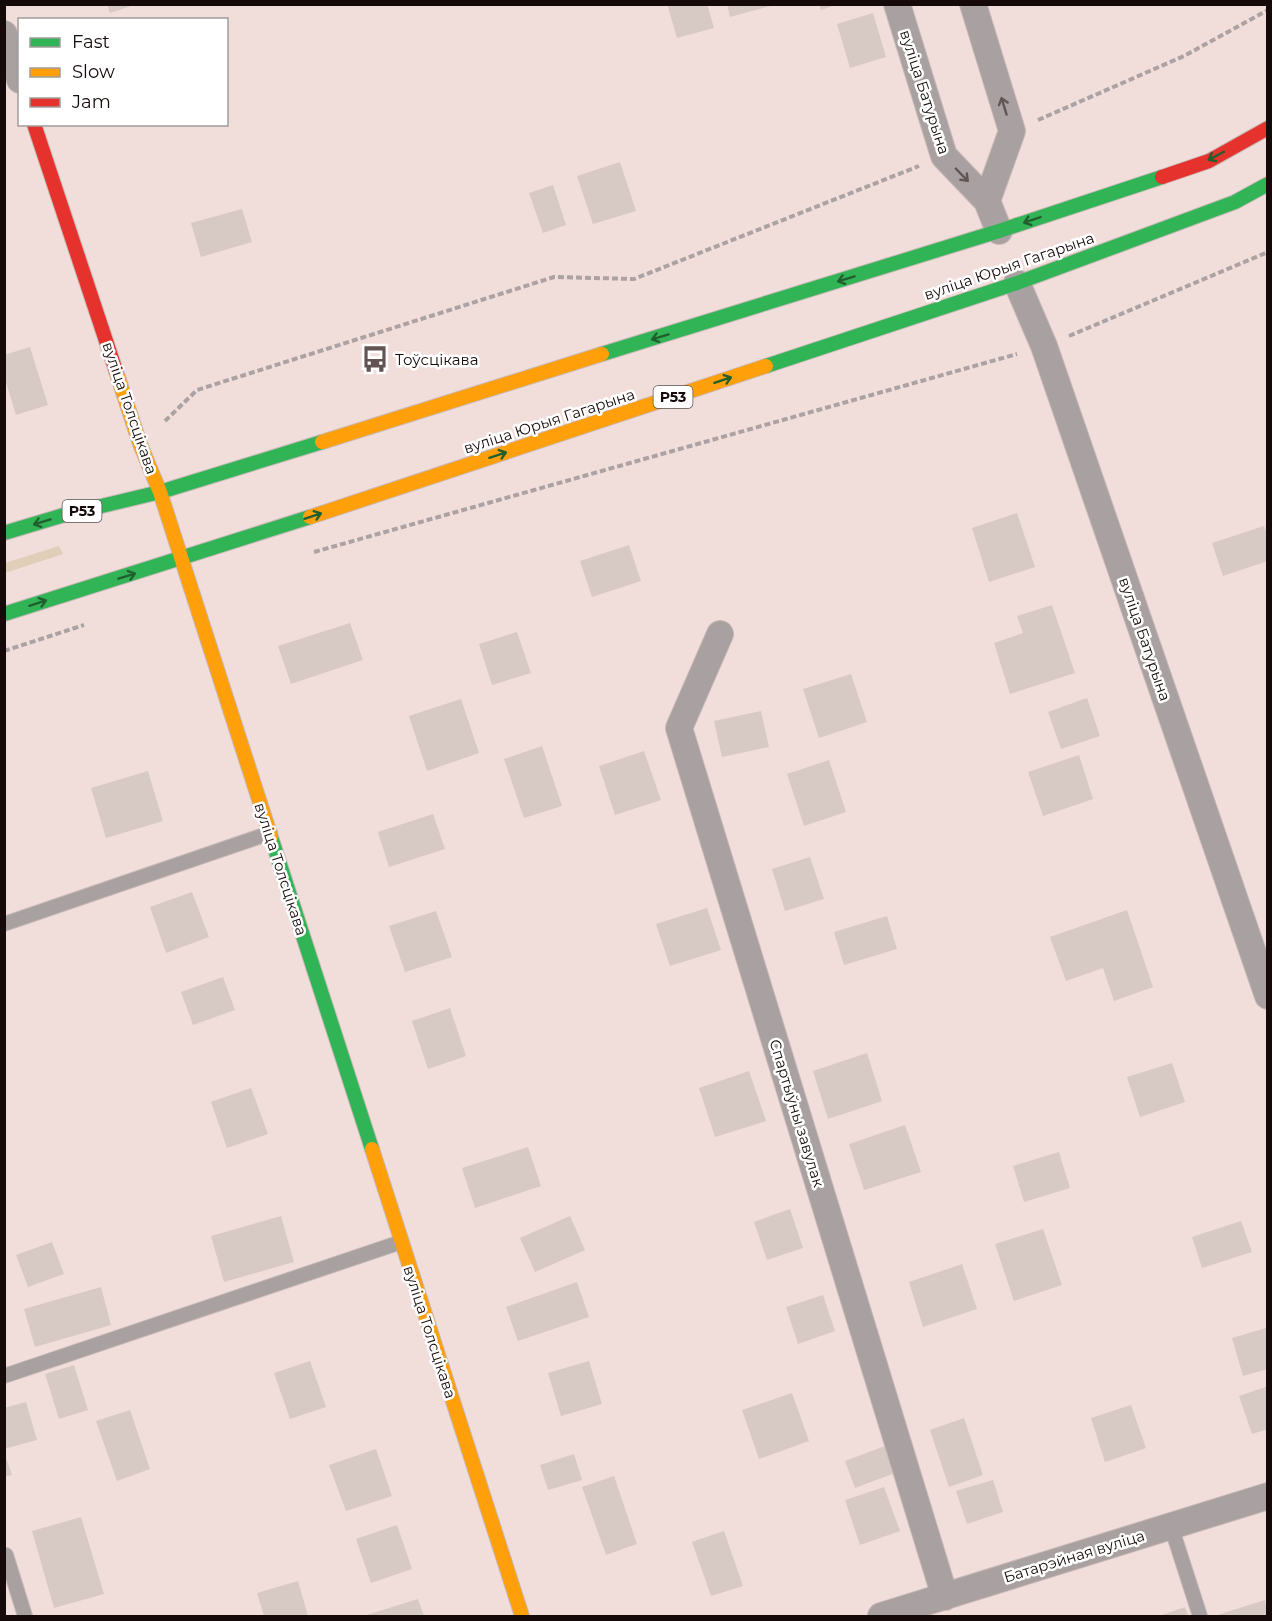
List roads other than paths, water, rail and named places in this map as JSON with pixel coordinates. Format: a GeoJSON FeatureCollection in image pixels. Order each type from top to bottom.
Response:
{"type":"FeatureCollection","features":[{"type":"Feature","properties":{"kind":"main road","name":"вуліца Толсцікава"},"geometry":{"type":"LineString","coordinates":[[35,126],[140,444],[160,492],[522,1617]]}},
{"type":"Feature","properties":{"kind":"main road","name":"Р53"},"geometry":{"type":"LineString","coordinates":[[4,533],[64,515],[160,492],[999,231],[1209,161],[1268,128]]}},
{"type":"Feature","properties":{"kind":"main road","name":"вуліца Юрыя Гагарына"},"geometry":{"type":"LineString","coordinates":[[4,614],[181,560],[1017,283],[1235,202],[1268,184]]}},
{"type":"Feature","properties":{"kind":"street","name":"вуліца Батурына"},"geometry":{"type":"LineString","coordinates":[[897,4],[944,156],[987,201],[999,231]]}},
{"type":"Feature","properties":{"kind":"street"},"geometry":{"type":"LineString","coordinates":[[973,4],[1012,131],[987,201]]}},
{"type":"Feature","properties":{"kind":"street"},"geometry":{"type":"LineString","coordinates":[[4,34],[18,74]]}},
{"type":"Feature","properties":{"kind":"street","name":"вуліца Батурына"},"geometry":{"type":"LineString","coordinates":[[1017,283],[1044,346],[1268,996]]}},
{"type":"Feature","properties":{"kind":"street","name":"Спартыўны завулак"},"geometry":{"type":"LineString","coordinates":[[720,634],[679,728],[945,1597]]}},
{"type":"Feature","properties":{"kind":"street","name":"Батарэйная вуліца"},"geometry":{"type":"LineString","coordinates":[[881,1617],[1268,1496]]}},
{"type":"Feature","properties":{"kind":"lane"},"geometry":{"type":"LineString","coordinates":[[4,924],[270,833]]}},
{"type":"Feature","properties":{"kind":"lane"},"geometry":{"type":"LineString","coordinates":[[4,1376],[401,1242]]}},
{"type":"Feature","properties":{"kind":"lane"},"geometry":{"type":"LineString","coordinates":[[1171,1526],[1200,1617]]}},
{"type":"Feature","properties":{"kind":"lane"},"geometry":{"type":"LineString","coordinates":[[6,1554],[24,1617]]}},
{"type":"Feature","properties":{"kind":"place","name":"Тоўсцікава"},"geometry":{"type":"Point","coordinates":[375,359]}}]}
